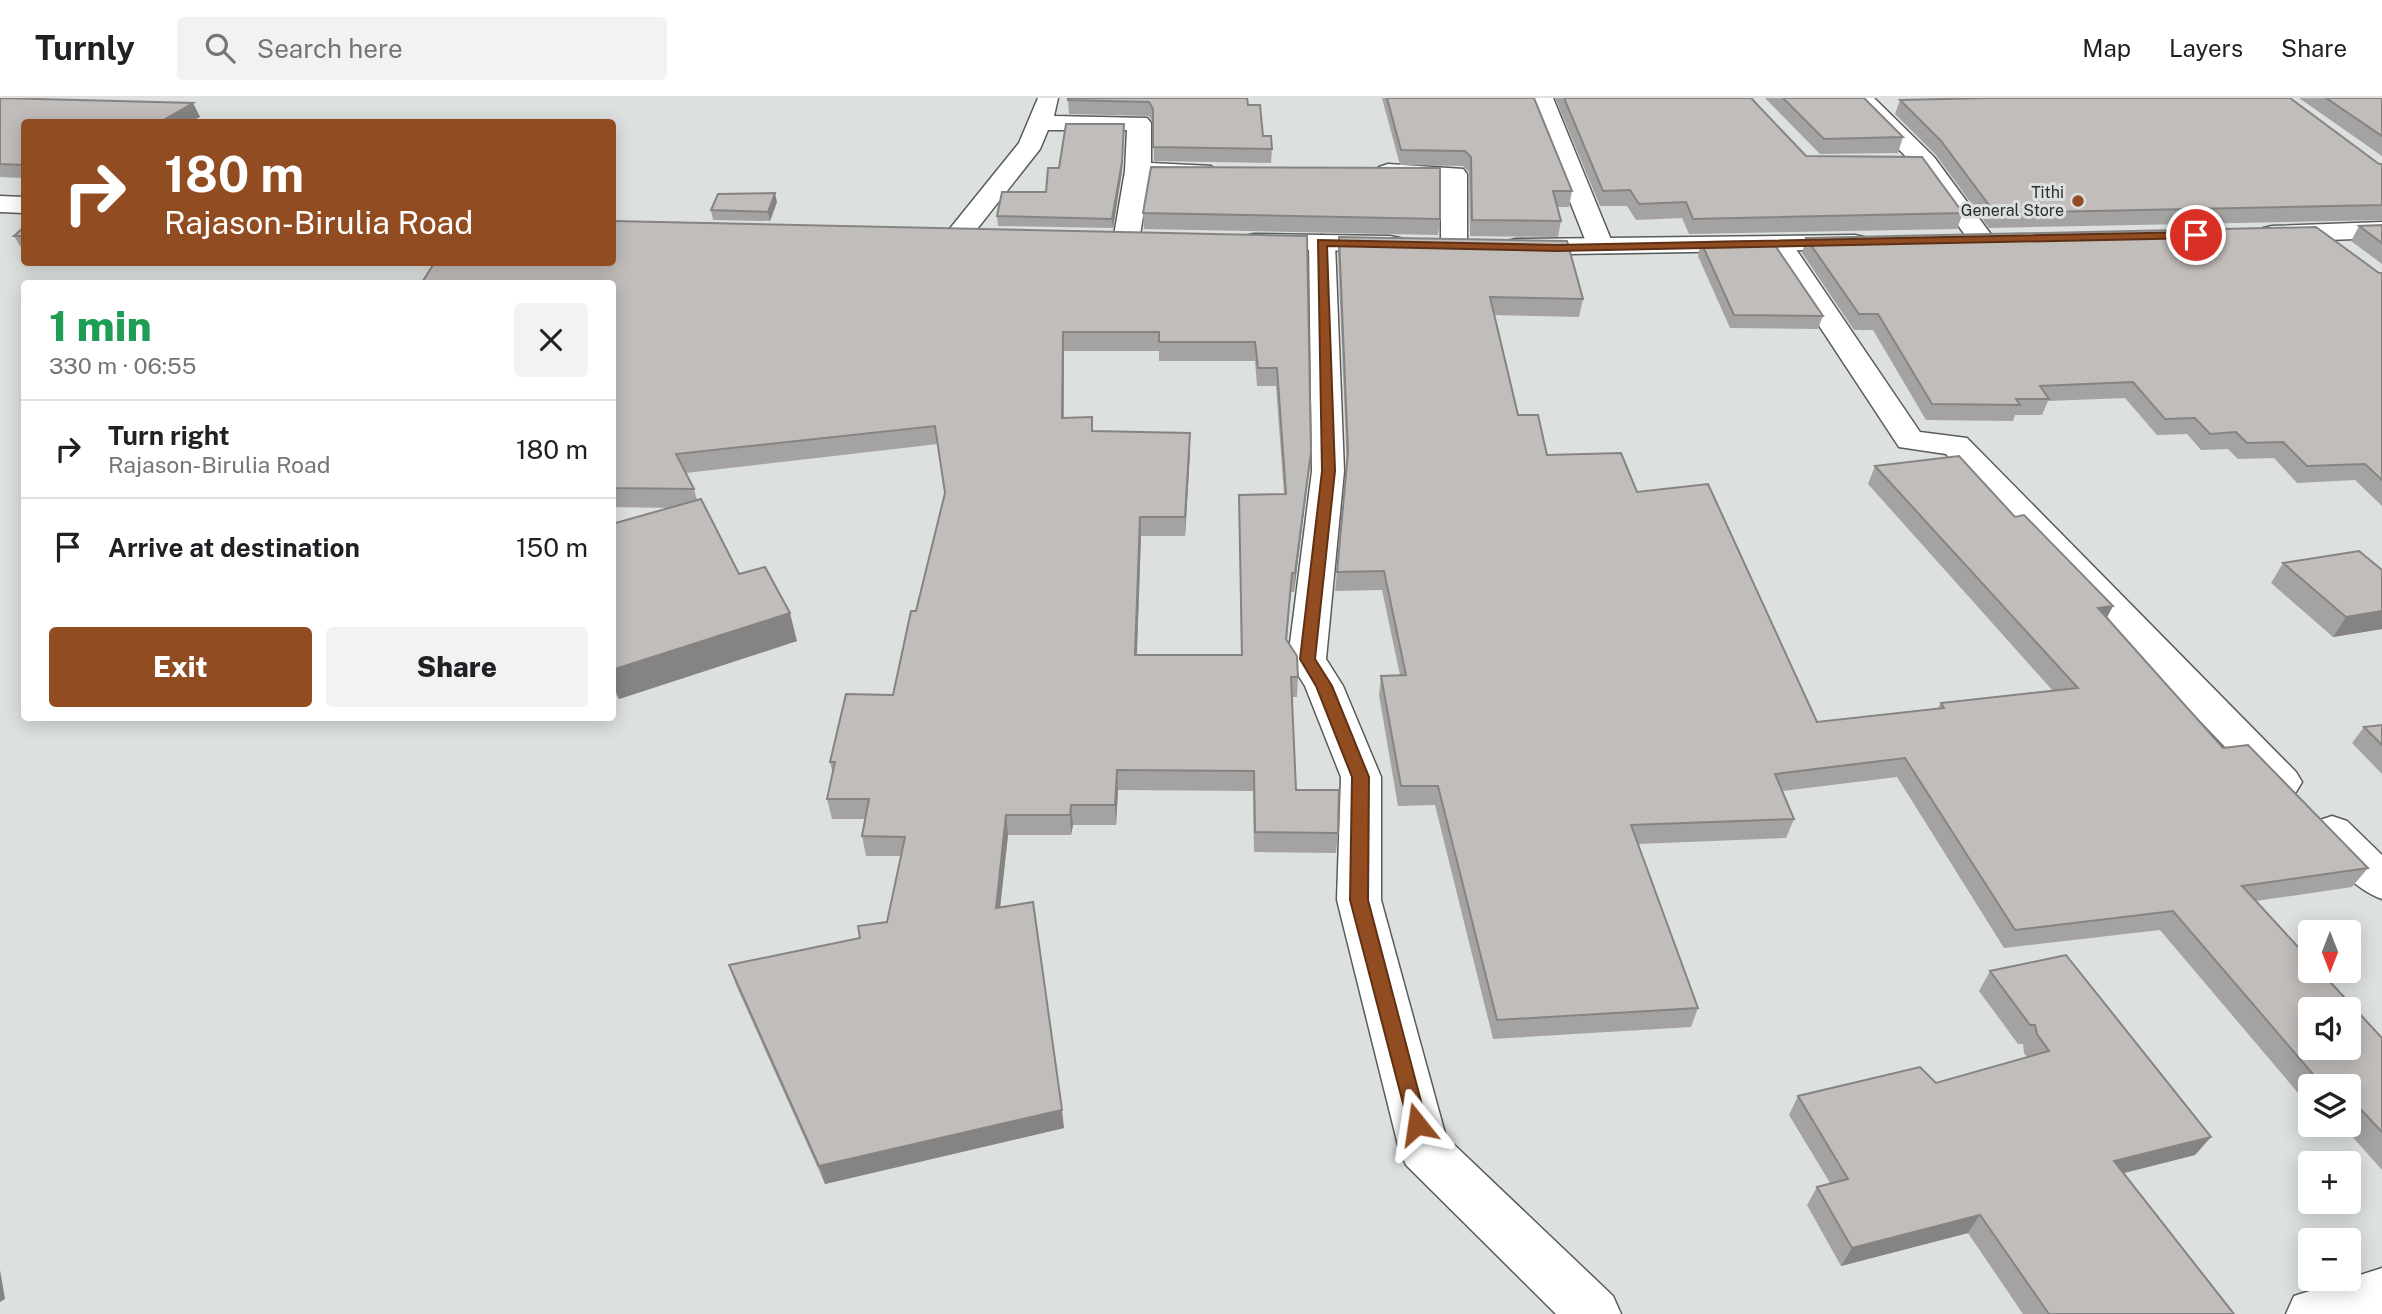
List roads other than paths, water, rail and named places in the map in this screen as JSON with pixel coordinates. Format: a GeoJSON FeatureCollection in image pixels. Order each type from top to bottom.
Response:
{"type":"FeatureCollection","features":[{"type":"Feature","properties":{"kind":"street"},"geometry":{"type":"LineString","coordinates":[[957,237],[1031,144],[1049,98]]}},
{"type":"Feature","properties":{"kind":"street"},"geometry":{"type":"LineString","coordinates":[[1541,98],[1601,247]]}},
{"type":"Feature","properties":{"kind":"street"},"geometry":{"type":"LineString","coordinates":[[1865,102],[1896,105]]}},
{"type":"Feature","properties":{"kind":"street"},"geometry":{"type":"LineString","coordinates":[[1865,102],[1925,162],[1969,240],[2009,239]]}},
{"type":"Feature","properties":{"kind":"street"},"geometry":{"type":"LineString","coordinates":[[1039,123],[1139,123],[1138,170],[1115,241],[1154,241]]}},
{"type":"Feature","properties":{"kind":"street"},"geometry":{"type":"LineString","coordinates":[[1888,163],[1925,162]]}},
{"type":"Feature","properties":{"kind":"street"},"geometry":{"type":"LineString","coordinates":[[1138,170],[1220,171]]}},
{"type":"Feature","properties":{"kind":"street"},"geometry":{"type":"LineString","coordinates":[[1358,172],[1454,174],[1454,246]]}},
{"type":"Feature","properties":{"kind":"street"},"geometry":{"type":"LineString","coordinates":[[0,204],[21,205]]}},
{"type":"Feature","properties":{"kind":"street"},"geometry":{"type":"LineString","coordinates":[[2249,234],[2382,230]]}},
{"type":"Feature","properties":{"kind":"street"},"geometry":{"type":"LineString","coordinates":[[2316,232],[2349,256]]}},
{"type":"Feature","properties":{"kind":"street"},"geometry":{"type":"LineString","coordinates":[[929,236],[994,238]]}},
{"type":"Feature","properties":{"kind":"street"},"geometry":{"type":"LineString","coordinates":[[1224,242],[1601,247],[1876,242]]}},
{"type":"Feature","properties":{"kind":"street"},"geometry":{"type":"LineString","coordinates":[[1322,243],[1328,471],[1307,659],[1324,686],[1361,777],[1359,900],[1362,913],[1424,1149],[1594,1314]]}},
{"type":"Feature","properties":{"kind":"street"},"geometry":{"type":"LineString","coordinates":[[1779,245],[1910,440],[1956,445],[2382,882]]}},
{"type":"Feature","properties":{"kind":"street"},"geometry":{"type":"LineString","coordinates":[[2313,1314],[2382,1294]]}},
{"type":"Feature","properties":{"kind":"place","name":"Tithi General Store"},"geometry":{"type":"Point","coordinates":[2078,201]}}]}
